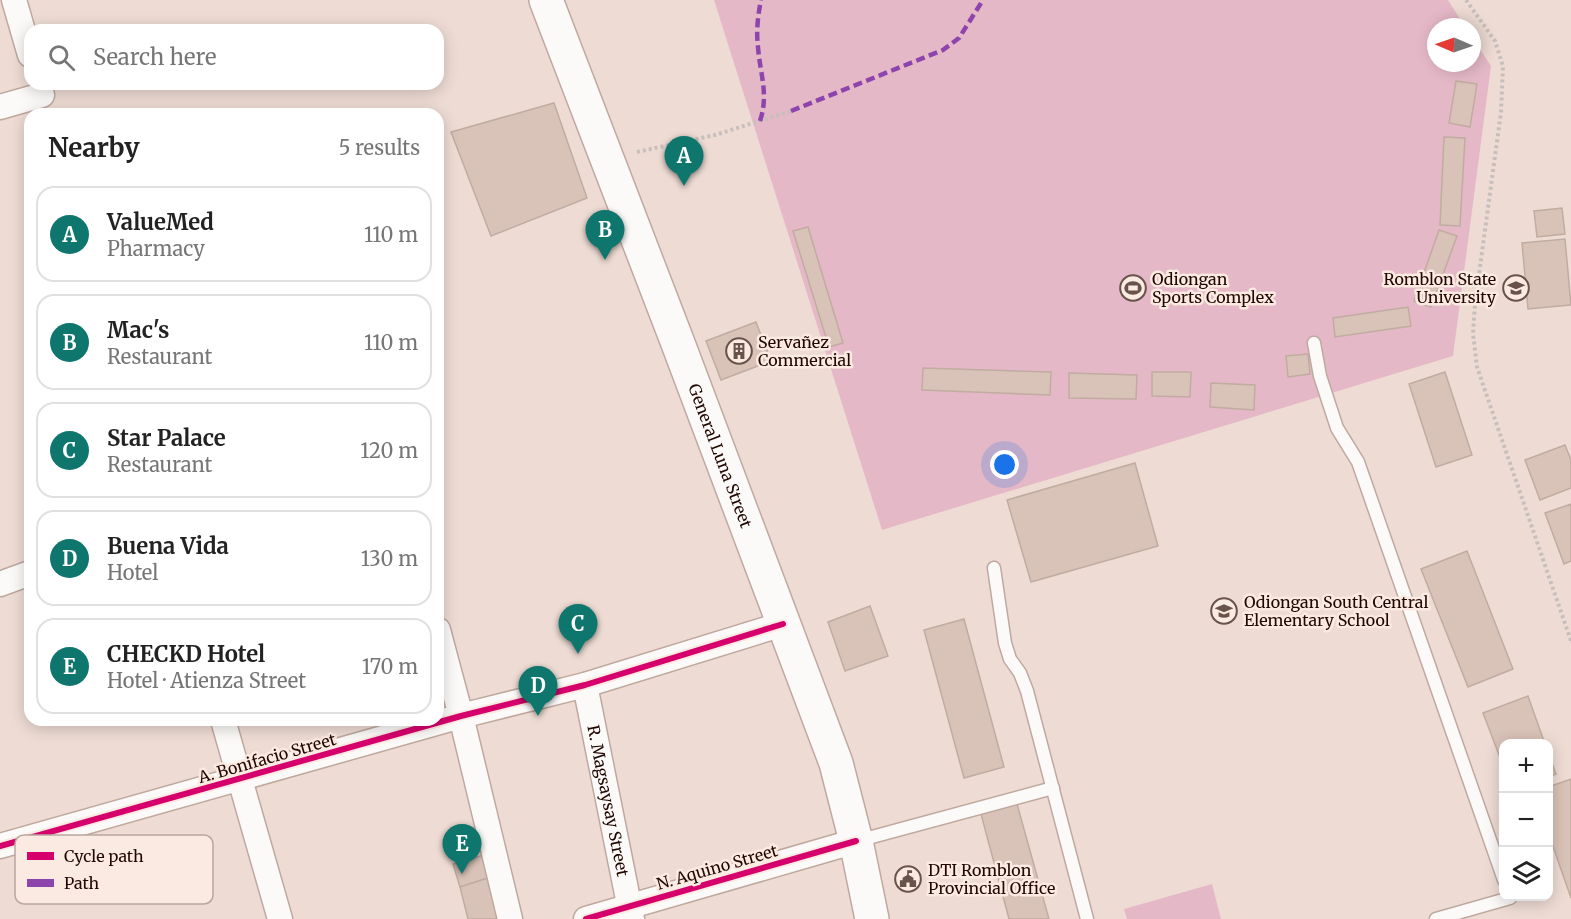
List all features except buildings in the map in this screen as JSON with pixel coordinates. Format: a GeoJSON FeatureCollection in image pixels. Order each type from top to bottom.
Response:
{"type":"FeatureCollection","features":[{"type":"Feature","properties":{"kind":"main road","name":"General Luna Street"},"geometry":{"type":"LineString","coordinates":[[546,0],[836,763],[856,841],[872,919]]}},
{"type":"Feature","properties":{"kind":"street"},"geometry":{"type":"LineString","coordinates":[[14,0],[24,34]]}},
{"type":"Feature","properties":{"kind":"street"},"geometry":{"type":"LineString","coordinates":[[0,107],[43,98]]}},
{"type":"Feature","properties":{"kind":"street"},"geometry":{"type":"LineString","coordinates":[[0,584],[24,575]]}},
{"type":"Feature","properties":{"kind":"street","name":"A. Bonifacio Street"},"geometry":{"type":"LineString","coordinates":[[444,721],[585,685],[783,624]]}},
{"type":"Feature","properties":{"kind":"street"},"geometry":{"type":"LineString","coordinates":[[444,652],[510,919]]}},
{"type":"Feature","properties":{"kind":"street","name":"R. Magsaysay Street"},"geometry":{"type":"LineString","coordinates":[[585,685],[631,912]]}},
{"type":"Feature","properties":{"kind":"street"},"geometry":{"type":"LineString","coordinates":[[225,726],[280,919]]}},
{"type":"Feature","properties":{"kind":"street","name":"A. Bonifacio Street"},"geometry":{"type":"LineString","coordinates":[[40,835],[426,726]]}},
{"type":"Feature","properties":{"kind":"street","name":"N. Aquino Street"},"geometry":{"type":"LineString","coordinates":[[586,919],[631,912],[856,841]]}},
{"type":"Feature","properties":{"kind":"street","name":"A. Bonifacio Street"},"geometry":{"type":"LineString","coordinates":[[0,846],[15,842]]}},
{"type":"Feature","properties":{"kind":"lane"},"geometry":{"type":"LineString","coordinates":[[1314,343],[1320,376],[1337,428],[1358,462],[1499,868]]}},
{"type":"Feature","properties":{"kind":"lane"},"geometry":{"type":"LineString","coordinates":[[994,568],[1005,643],[1010,659],[1020,673],[1027,691],[1087,919]]}},
{"type":"Feature","properties":{"kind":"lane"},"geometry":{"type":"LineString","coordinates":[[856,841],[1053,788]]}},
{"type":"Feature","properties":{"kind":"lane"},"geometry":{"type":"LineString","coordinates":[[1436,919],[1499,901]]}},
{"type":"Feature","properties":{"kind":"path"},"geometry":{"type":"LineString","coordinates":[[1466,0],[1495,41],[1503,66],[1501,112],[1475,304],[1473,334],[1477,368],[1571,641]]}},
{"type":"Feature","properties":{"kind":"path"},"geometry":{"type":"LineString","coordinates":[[607,158],[714,135],[791,111]]}},
{"type":"Feature","properties":{"kind":"shaded area","name":"Odiongan Sports Complex"},"geometry":{"type":"Polygon","coordinates":[[[714,0],[1448,0],[1459,18],[1427,18],[1427,72],[1481,72],[1481,51],[1491,66],[1453,356],[882,530],[714,0]]]}},
{"type":"Feature","properties":{"kind":"shaded area"},"geometry":{"type":"Polygon","coordinates":[[[1212,884],[1221,919],[1127,919],[1124,909],[1212,884]]]}},
{"type":"Feature","properties":{"kind":"marked path"},"geometry":{"type":"LineString","coordinates":[[760,121],[764,102],[757,35],[761,0]]}},
{"type":"Feature","properties":{"kind":"marked path"},"geometry":{"type":"LineString","coordinates":[[791,111],[943,50],[959,38],[983,0]]}},
{"type":"Feature","properties":{"kind":"cycle path"},"geometry":{"type":"LineString","coordinates":[[444,721],[585,685],[783,624]]}},
{"type":"Feature","properties":{"kind":"cycle path"},"geometry":{"type":"LineString","coordinates":[[39,835],[426,726]]}},
{"type":"Feature","properties":{"kind":"cycle path"},"geometry":{"type":"LineString","coordinates":[[586,919],[856,841]]}},
{"type":"Feature","properties":{"kind":"cycle path"},"geometry":{"type":"LineString","coordinates":[[0,846],[15,842]]}},
{"type":"Feature","properties":{"kind":"place","name":"ValueMed"},"geometry":{"type":"Point","coordinates":[684,186]}},
{"type":"Feature","properties":{"kind":"place","name":"Mac's"},"geometry":{"type":"Point","coordinates":[605,260]}},
{"type":"Feature","properties":{"kind":"place","name":"Odiongan Sports Complex"},"geometry":{"type":"Point","coordinates":[1133,288]}},
{"type":"Feature","properties":{"kind":"place","name":"Romblon State University"},"geometry":{"type":"Point","coordinates":[1516,288]}},
{"type":"Feature","properties":{"kind":"place","name":"Servañez Commercial"},"geometry":{"type":"Point","coordinates":[739,351]}},
{"type":"Feature","properties":{"kind":"place","name":"Odiongan South Central Elementary School"},"geometry":{"type":"Point","coordinates":[1224,611]}},
{"type":"Feature","properties":{"kind":"place","name":"Star Palace"},"geometry":{"type":"Point","coordinates":[578,654]}},
{"type":"Feature","properties":{"kind":"place","name":"Buena Vida"},"geometry":{"type":"Point","coordinates":[538,716]}},
{"type":"Feature","properties":{"kind":"place","name":"CHECKD Hotel"},"geometry":{"type":"Point","coordinates":[462,874]}},
{"type":"Feature","properties":{"kind":"place","name":"DTI Romblon Provincial Office"},"geometry":{"type":"Point","coordinates":[908,879]}}]}
